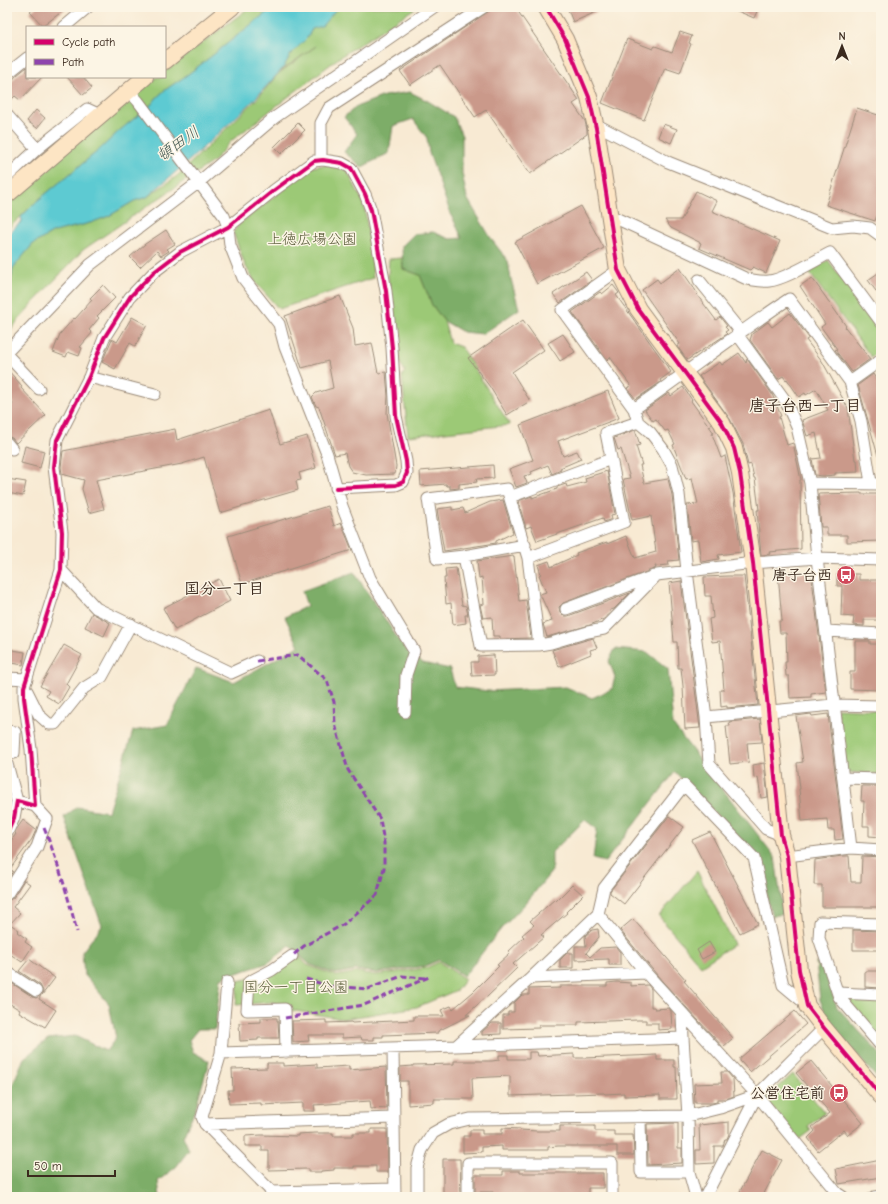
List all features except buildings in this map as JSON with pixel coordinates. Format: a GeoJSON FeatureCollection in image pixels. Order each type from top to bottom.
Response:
{"type":"FeatureCollection","features":[{"type":"Feature","properties":{"kind":"street"},"geometry":{"type":"LineString","coordinates":[[65,26],[88,7]]}},
{"type":"Feature","properties":{"kind":"street"},"geometry":{"type":"LineString","coordinates":[[166,60],[232,7]]}},
{"type":"Feature","properties":{"kind":"street"},"geometry":{"type":"LineString","coordinates":[[7,352],[90,265],[196,178],[274,118],[434,7]]}},
{"type":"Feature","properties":{"kind":"street"},"geometry":{"type":"LineString","coordinates":[[321,160],[321,123],[329,108],[484,7]]}},
{"type":"Feature","properties":{"kind":"street"},"geometry":{"type":"LineString","coordinates":[[546,7],[565,39],[589,97],[595,124],[618,270],[638,309],[722,423],[734,448],[740,473],[754,563],[770,711],[781,835],[787,856],[799,970],[807,1006]]}},
{"type":"Feature","properties":{"kind":"street"},"geometry":{"type":"LineString","coordinates":[[7,74],[26,59]]}},
{"type":"Feature","properties":{"kind":"street"},"geometry":{"type":"LineString","coordinates":[[7,195],[100,115],[133,96],[144,78]]}},
{"type":"Feature","properties":{"kind":"street"},"geometry":{"type":"LineString","coordinates":[[133,96],[224,216],[228,227],[230,245],[243,278],[279,324],[284,347],[327,454],[342,506],[370,578],[414,651],[406,675],[405,712]]}},
{"type":"Feature","properties":{"kind":"street"},"geometry":{"type":"LineString","coordinates":[[7,178],[37,149],[87,109],[100,115]]}},
{"type":"Feature","properties":{"kind":"street"},"geometry":{"type":"LineString","coordinates":[[7,115],[37,149]]}},
{"type":"Feature","properties":{"kind":"street"},"geometry":{"type":"LineString","coordinates":[[595,124],[674,164],[832,228],[853,226],[870,228],[881,236]]}},
{"type":"Feature","properties":{"kind":"street"},"geometry":{"type":"LineString","coordinates":[[35,806],[31,749],[24,698],[26,683],[61,570],[62,532],[54,467],[57,440],[108,332],[130,297],[154,272],[180,252],[228,227],[314,161],[321,160],[342,163],[350,168],[365,194],[371,210],[386,291],[392,348],[396,416],[406,461],[407,473],[403,482],[396,485],[336,488]]}},
{"type":"Feature","properties":{"kind":"street"},"geometry":{"type":"LineString","coordinates":[[609,215],[747,279],[758,281],[771,281],[784,276],[830,253],[881,322]]}},
{"type":"Feature","properties":{"kind":"street"},"geometry":{"type":"LineString","coordinates":[[618,270],[562,310],[634,409],[638,422],[650,432],[663,449],[672,465],[679,494],[687,571],[706,718],[709,764],[766,829],[781,835]]}},
{"type":"Feature","properties":{"kind":"street"},"geometry":{"type":"LineString","coordinates":[[699,280],[739,333],[785,400],[797,427],[810,483],[833,705],[851,848]]}},
{"type":"Feature","properties":{"kind":"street"},"geometry":{"type":"LineString","coordinates":[[634,409],[686,373],[739,333],[789,299],[850,382],[876,484],[810,483]]}},
{"type":"Feature","properties":{"kind":"street"},"geometry":{"type":"LineString","coordinates":[[7,355],[39,388]]}},
{"type":"Feature","properties":{"kind":"street"},"geometry":{"type":"LineString","coordinates":[[850,382],[881,360]]}},
{"type":"Feature","properties":{"kind":"street"},"geometry":{"type":"LineString","coordinates":[[88,377],[155,394]]}},
{"type":"Feature","properties":{"kind":"street"},"geometry":{"type":"LineString","coordinates":[[528,558],[624,522],[606,433],[638,422]]}},
{"type":"Feature","properties":{"kind":"street"},"geometry":{"type":"LineString","coordinates":[[510,497],[611,459]]}},
{"type":"Feature","properties":{"kind":"street"},"geometry":{"type":"LineString","coordinates":[[525,545],[464,556],[437,559],[428,499],[507,489],[525,545],[528,558],[538,645]]}},
{"type":"Feature","properties":{"kind":"street"},"geometry":{"type":"LineString","coordinates":[[464,556],[481,646],[538,645],[604,629],[657,575]]}},
{"type":"Feature","properties":{"kind":"street"},"geometry":{"type":"LineString","coordinates":[[566,609],[657,575],[754,563],[817,558],[881,560]]}},
{"type":"Feature","properties":{"kind":"street"},"geometry":{"type":"LineString","coordinates":[[61,570],[96,608],[231,673],[257,661]]}},
{"type":"Feature","properties":{"kind":"street"},"geometry":{"type":"LineString","coordinates":[[26,683],[39,715],[49,724],[55,724],[84,688],[102,677],[131,624]]}},
{"type":"Feature","properties":{"kind":"street"},"geometry":{"type":"LineString","coordinates":[[826,631],[881,634]]}},
{"type":"Feature","properties":{"kind":"street"},"geometry":{"type":"LineString","coordinates":[[7,678],[26,683]]}},
{"type":"Feature","properties":{"kind":"street"},"geometry":{"type":"LineString","coordinates":[[706,718],[833,705],[881,706]]}},
{"type":"Feature","properties":{"kind":"street"},"geometry":{"type":"LineString","coordinates":[[7,731],[15,732],[14,753],[7,754]]}},
{"type":"Feature","properties":{"kind":"street"},"geometry":{"type":"LineString","coordinates":[[7,764],[17,801],[14,818],[7,833]]}},
{"type":"Feature","properties":{"kind":"street"},"geometry":{"type":"LineString","coordinates":[[843,778],[881,779]]}},
{"type":"Feature","properties":{"kind":"street"},"geometry":{"type":"LineString","coordinates":[[456,1046],[531,978],[598,914],[604,888],[684,785],[754,858],[783,985],[807,1006],[881,1096]]}},
{"type":"Feature","properties":{"kind":"street"},"geometry":{"type":"LineString","coordinates":[[7,894],[37,847],[47,819],[35,806],[17,801]]}},
{"type":"Feature","properties":{"kind":"street"},"geometry":{"type":"LineString","coordinates":[[787,856],[851,848],[881,850]]}},
{"type":"Feature","properties":{"kind":"street"},"geometry":{"type":"LineString","coordinates":[[598,914],[646,973],[757,1095],[837,1193],[843,1197]]}},
{"type":"Feature","properties":{"kind":"street"},"geometry":{"type":"LineString","coordinates":[[881,924],[820,922],[819,938],[839,997],[881,1046]]}},
{"type":"Feature","properties":{"kind":"street"},"geometry":{"type":"LineString","coordinates":[[286,1052],[285,1009],[247,1010],[249,982],[272,970],[292,956]]}},
{"type":"Feature","properties":{"kind":"street"},"geometry":{"type":"LineString","coordinates":[[7,972],[36,991]]}},
{"type":"Feature","properties":{"kind":"street"},"geometry":{"type":"LineString","coordinates":[[531,978],[646,973]]}},
{"type":"Feature","properties":{"kind":"street"},"geometry":{"type":"LineString","coordinates":[[227,982],[221,1053],[202,1117],[205,1124],[270,1194],[394,1193],[393,1049]]}},
{"type":"Feature","properties":{"kind":"street"},"geometry":{"type":"LineString","coordinates":[[838,993],[881,995]]}},
{"type":"Feature","properties":{"kind":"street"},"geometry":{"type":"LineString","coordinates":[[682,1014],[688,1116],[689,1172],[696,1197]]}},
{"type":"Feature","properties":{"kind":"street"},"geometry":{"type":"LineString","coordinates":[[705,1197],[757,1095],[824,1028]]}},
{"type":"Feature","properties":{"kind":"street"},"geometry":{"type":"LineString","coordinates":[[221,1053],[393,1049],[683,1038]]}},
{"type":"Feature","properties":{"kind":"street"},"geometry":{"type":"LineString","coordinates":[[418,1197],[417,1168],[422,1150],[434,1133],[449,1124],[470,1119],[688,1116],[720,1108],[757,1095]]}},
{"type":"Feature","properties":{"kind":"street"},"geometry":{"type":"LineString","coordinates":[[640,1116],[641,1172],[689,1172]]}},
{"type":"Feature","properties":{"kind":"street"},"geometry":{"type":"LineString","coordinates":[[205,1124],[394,1118]]}},
{"type":"Feature","properties":{"kind":"street"},"geometry":{"type":"LineString","coordinates":[[468,1197],[468,1163],[612,1163],[612,1197]]}},
{"type":"Feature","properties":{"kind":"street"},"geometry":{"type":"LineString","coordinates":[[874,1197],[881,1196]]}},
{"type":"Feature","properties":{"kind":"green space"},"geometry":{"type":"Polygon","coordinates":[[[250,7],[274,7],[198,67],[163,91],[152,104],[37,201],[7,230],[7,203],[78,140],[123,106],[156,78],[166,78],[166,70],[250,7]]]}},
{"type":"Feature","properties":{"kind":"green space"},"geometry":{"type":"Polygon","coordinates":[[[338,7],[417,7],[340,57],[231,141],[214,161],[83,250],[33,303],[7,334],[7,293],[10,289],[13,268],[33,244],[54,232],[90,223],[109,216],[134,201],[147,197],[177,176],[256,100],[278,74],[316,46],[279,72],[291,54],[307,38],[312,29],[324,23],[338,7]]]}},
{"type":"Feature","properties":{"kind":"green space"},"geometry":{"type":"Polygon","coordinates":[[[410,92],[454,117],[462,136],[462,173],[467,198],[492,240],[508,261],[519,309],[483,334],[463,332],[444,321],[432,305],[420,275],[403,269],[402,246],[414,234],[433,232],[450,239],[462,238],[450,212],[429,153],[427,138],[413,119],[393,126],[389,153],[362,167],[344,152],[357,134],[344,117],[356,107],[384,96],[410,92]]]}},
{"type":"Feature","properties":{"kind":"green space","name":"上徳広場公園"},"geometry":{"type":"Polygon","coordinates":[[[330,164],[347,170],[364,204],[372,258],[373,278],[279,309],[255,282],[245,265],[233,232],[240,223],[312,167],[330,164]]]}},
{"type":"Feature","properties":{"kind":"green space"},"geometry":{"type":"Polygon","coordinates":[[[402,258],[403,269],[420,275],[432,305],[444,321],[450,343],[461,347],[510,425],[408,436],[402,376],[405,371],[396,357],[388,275],[389,259],[402,258]]]}},
{"type":"Feature","properties":{"kind":"green space"},"geometry":{"type":"Polygon","coordinates":[[[828,260],[881,331],[881,350],[871,357],[809,272],[828,260]]]}},
{"type":"Feature","properties":{"kind":"green space"},"geometry":{"type":"Polygon","coordinates":[[[354,572],[404,648],[423,663],[450,669],[455,687],[488,691],[566,687],[592,698],[612,689],[615,677],[609,661],[615,649],[647,652],[668,669],[673,725],[775,857],[783,914],[772,916],[755,855],[675,772],[605,862],[593,859],[597,829],[585,820],[552,852],[552,871],[525,904],[501,929],[464,976],[439,960],[425,966],[377,973],[356,970],[335,974],[309,964],[290,946],[268,963],[221,978],[215,1029],[198,1029],[189,1040],[193,1052],[209,1061],[195,1110],[183,1136],[189,1150],[176,1167],[158,1181],[160,1197],[7,1197],[7,1098],[24,1058],[48,1039],[75,1036],[106,1051],[116,1038],[109,1004],[84,974],[82,952],[102,926],[64,817],[77,807],[108,812],[133,731],[167,725],[196,668],[234,682],[299,646],[285,617],[307,606],[302,591],[354,572]]]}},
{"type":"Feature","properties":{"kind":"green space"},"geometry":{"type":"Polygon","coordinates":[[[837,708],[880,710],[878,774],[846,772],[837,708]]]}},
{"type":"Feature","properties":{"kind":"green space"},"geometry":{"type":"Polygon","coordinates":[[[697,871],[734,944],[701,966],[659,916],[697,871]]]}},
{"type":"Feature","properties":{"kind":"green space","name":"国分一丁目公園"},"geometry":{"type":"Polygon","coordinates":[[[298,955],[307,965],[336,976],[358,972],[376,975],[426,968],[439,962],[465,979],[457,990],[417,1007],[343,1019],[278,1008],[274,1002],[236,1005],[238,981],[274,973],[298,955]]]}},
{"type":"Feature","properties":{"kind":"green space"},"geometry":{"type":"Polygon","coordinates":[[[816,962],[827,976],[837,1007],[881,1055],[881,1083],[830,1024],[820,1000],[816,962]]]}},
{"type":"Feature","properties":{"kind":"green space"},"geometry":{"type":"Polygon","coordinates":[[[846,998],[881,1000],[881,1041],[846,998]]]}},
{"type":"Feature","properties":{"kind":"green space"},"geometry":{"type":"Polygon","coordinates":[[[793,1074],[825,1113],[808,1126],[811,1131],[800,1139],[767,1102],[767,1097],[793,1074]]]}},
{"type":"Feature","properties":{"kind":"water","name":"頓田川"},"geometry":{"type":"Polygon","coordinates":[[[274,7],[338,7],[322,26],[312,29],[307,38],[291,54],[283,68],[251,103],[192,158],[147,197],[134,201],[109,216],[90,223],[54,232],[33,244],[13,268],[10,289],[7,293],[7,235],[22,221],[21,217],[37,201],[152,104],[163,91],[198,67],[274,7]]]}},
{"type":"Feature","properties":{"kind":"marked path"},"geometry":{"type":"LineString","coordinates":[[257,661],[298,655],[327,680],[334,702],[335,724],[348,770],[380,819],[384,843],[384,868],[377,895],[344,924],[304,946],[292,956]]}},
{"type":"Feature","properties":{"kind":"marked path"},"geometry":{"type":"LineString","coordinates":[[44,828],[62,879],[77,932]]}},
{"type":"Feature","properties":{"kind":"marked path"},"geometry":{"type":"LineString","coordinates":[[306,979],[329,986],[368,989],[402,976],[425,978]]}},
{"type":"Feature","properties":{"kind":"marked path"},"geometry":{"type":"LineString","coordinates":[[285,1018],[364,1005],[429,977]]}},
{"type":"Feature","properties":{"kind":"cycle path"},"geometry":{"type":"LineString","coordinates":[[546,7],[565,39],[589,97],[596,128],[618,270],[638,309],[722,423],[734,448],[740,473],[753,563],[781,835],[787,856],[799,970],[807,1006],[881,1096]]}},
{"type":"Feature","properties":{"kind":"cycle path"},"geometry":{"type":"LineString","coordinates":[[7,833],[14,818],[17,801],[35,806],[31,749],[24,698],[24,687],[61,570],[62,532],[54,467],[57,440],[89,377],[104,338],[130,297],[154,272],[180,252],[228,227],[314,161],[323,160],[342,163],[351,168],[365,194],[371,210],[386,291],[392,348],[396,416],[406,461],[407,473],[403,482],[396,485],[336,488]]}},
{"type":"Feature","properties":{"kind":"place","name":"唐子台西"},"geometry":{"type":"Point","coordinates":[846,575]}},
{"type":"Feature","properties":{"kind":"place","name":"公営住宅前"},"geometry":{"type":"Point","coordinates":[839,1093]}},
{"type":"Feature","properties":{"kind":"district","name":"唐子台西一丁目"},"geometry":{"type":"Point","coordinates":[805,406]}},
{"type":"Feature","properties":{"kind":"district","name":"国分一丁目"},"geometry":{"type":"Point","coordinates":[224,589]}}]}
